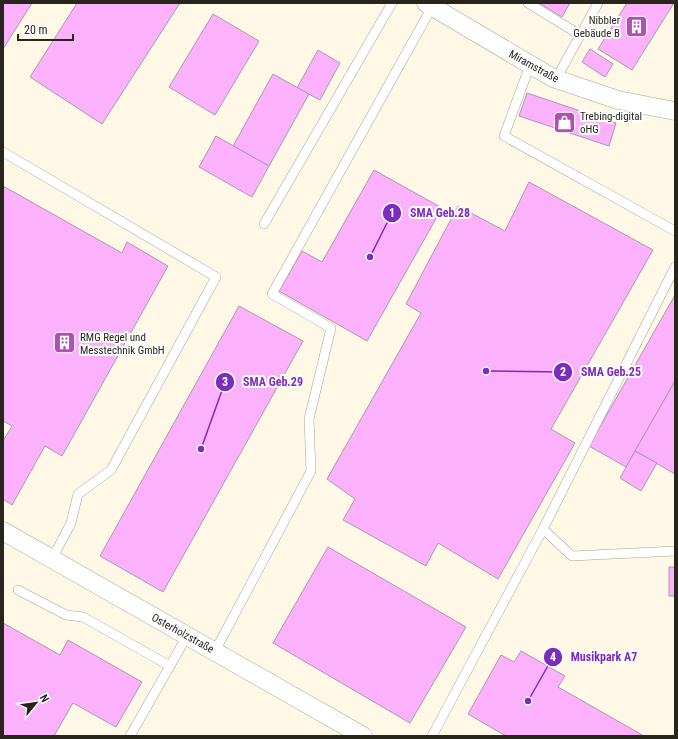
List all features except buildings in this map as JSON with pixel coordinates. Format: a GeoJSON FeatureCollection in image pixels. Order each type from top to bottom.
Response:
{"type":"FeatureCollection","features":[{"type":"Feature","properties":{"kind":"street","name":"Miramstraße"},"geometry":{"type":"LineString","coordinates":[[429,5],[556,79],[618,100],[675,111]]}},
{"type":"Feature","properties":{"kind":"street","name":"Osterholzstraße"},"geometry":{"type":"LineString","coordinates":[[5,536],[52,559],[364,736]]}},
{"type":"Feature","properties":{"kind":"lane"},"geometry":{"type":"LineString","coordinates":[[264,224],[392,3]]}},
{"type":"Feature","properties":{"kind":"lane"},"geometry":{"type":"LineString","coordinates":[[528,3],[580,35]]}},
{"type":"Feature","properties":{"kind":"lane"},"geometry":{"type":"LineString","coordinates":[[556,79],[598,3]]}},
{"type":"Feature","properties":{"kind":"lane"},"geometry":{"type":"LineString","coordinates":[[215,651],[311,471],[309,419],[331,328],[272,294],[429,5]]}},
{"type":"Feature","properties":{"kind":"lane"},"geometry":{"type":"LineString","coordinates":[[530,65],[504,136],[675,231]]}},
{"type":"Feature","properties":{"kind":"lane"},"geometry":{"type":"LineString","coordinates":[[3,152],[216,276],[111,470],[78,494],[71,523],[52,559]]}},
{"type":"Feature","properties":{"kind":"lane"},"geometry":{"type":"LineString","coordinates":[[432,736],[543,529],[675,267]]}},
{"type":"Feature","properties":{"kind":"lane"},"geometry":{"type":"LineString","coordinates":[[543,529],[572,556],[675,551]]}},
{"type":"Feature","properties":{"kind":"lane"},"geometry":{"type":"LineString","coordinates":[[18,590],[66,615],[83,617],[170,666]]}},
{"type":"Feature","properties":{"kind":"lane"},"geometry":{"type":"LineString","coordinates":[[130,736],[187,636]]}},
{"type":"Feature","properties":{"kind":"place","name":"Nibbler Gebäude B"},"geometry":{"type":"Point","coordinates":[636,26]}},
{"type":"Feature","properties":{"kind":"place","name":"Trebing-digital oHG"},"geometry":{"type":"Point","coordinates":[565,122]}},
{"type":"Feature","properties":{"kind":"place","name":"SMA Geb.28"},"geometry":{"type":"Point","coordinates":[370,257]}},
{"type":"Feature","properties":{"kind":"place","name":"RMG Regel und Messtechnik GmbH"},"geometry":{"type":"Point","coordinates":[64,343]}},
{"type":"Feature","properties":{"kind":"place","name":"SMA Geb.25"},"geometry":{"type":"Point","coordinates":[486,371]}},
{"type":"Feature","properties":{"kind":"place","name":"SMA Geb.29"},"geometry":{"type":"Point","coordinates":[201,449]}},
{"type":"Feature","properties":{"kind":"place","name":"Musikpark A7"},"geometry":{"type":"Point","coordinates":[528,701]}}]}
